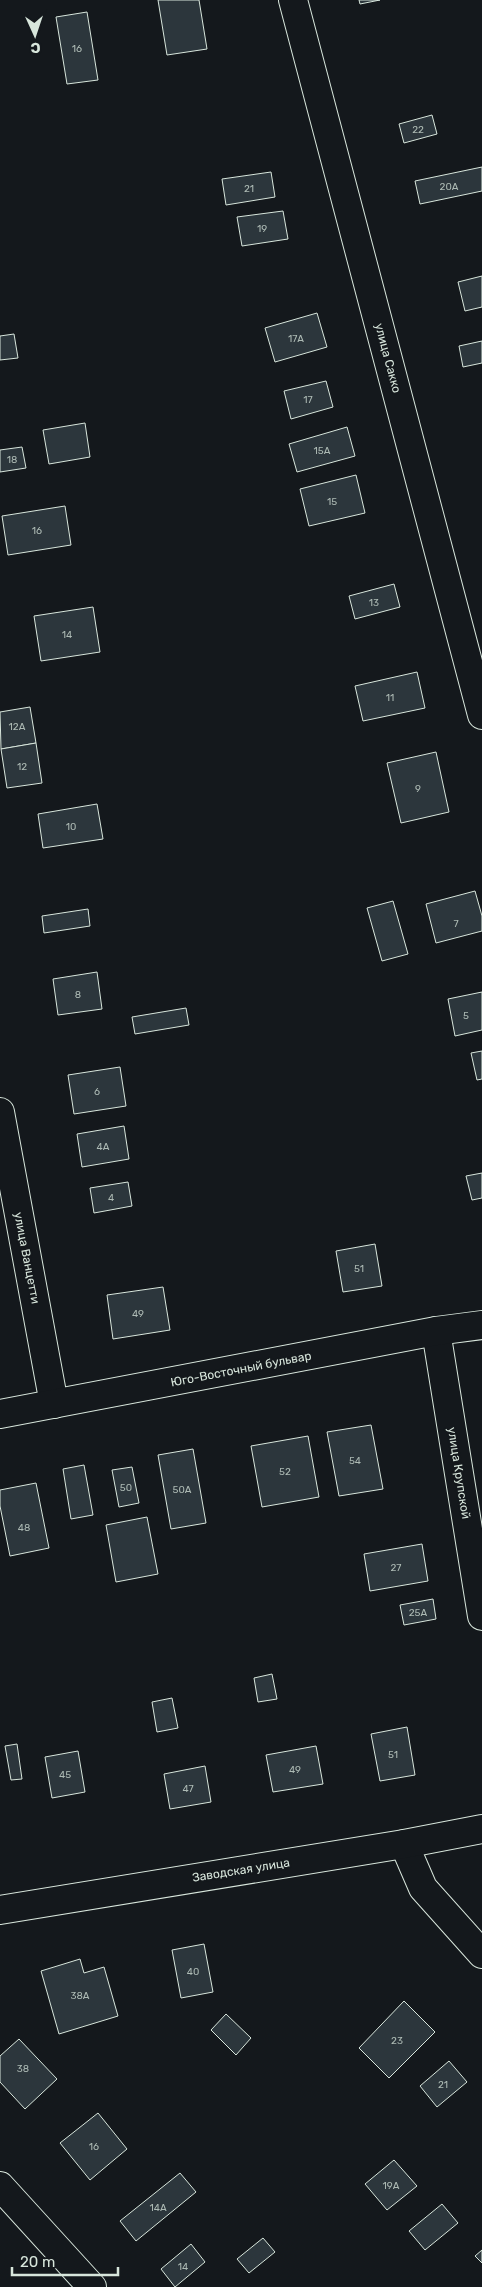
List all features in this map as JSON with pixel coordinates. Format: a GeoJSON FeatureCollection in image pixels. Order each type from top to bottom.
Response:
{"type":"FeatureCollection","features":[{"type":"Feature","properties":{"kind":"street","name":"улица Сакко"},"geometry":{"type":"LineString","coordinates":[[293,0],[482,716]]}},
{"type":"Feature","properties":{"kind":"street","name":"улица Ванцетти"},"geometry":{"type":"LineString","coordinates":[[0,1112],[54,1404]]}},
{"type":"Feature","properties":{"kind":"street","name":"Юго-Восточный бульвар"},"geometry":{"type":"LineString","coordinates":[[0,1414],[436,1331],[482,1325]]}},
{"type":"Feature","properties":{"kind":"street","name":"улица Крупской"},"geometry":{"type":"LineString","coordinates":[[436,1331],[482,1616]]}},
{"type":"Feature","properties":{"kind":"street","name":"Заводская улица"},"geometry":{"type":"LineString","coordinates":[[0,1910],[404,1844],[482,1829]]}},
{"type":"Feature","properties":{"kind":"street"},"geometry":{"type":"LineString","coordinates":[[404,1844],[423,1888],[482,1954]]}},
{"type":"Feature","properties":{"kind":"street"},"geometry":{"type":"LineString","coordinates":[[0,2186],[92,2287]]}},
{"type":"Feature","properties":{"kind":"building"},"geometry":{"type":"Polygon","coordinates":[[[158,0],[199,0],[207,49],[167,55],[158,0]]]}},
{"type":"Feature","properties":{"kind":"building"},"geometry":{"type":"Polygon","coordinates":[[[359,0],[380,0],[360,4],[359,0]]]}},
{"type":"Feature","properties":{"kind":"building"},"geometry":{"type":"Polygon","coordinates":[[[87,12],[98,80],[67,84],[56,17],[87,12]]]}},
{"type":"Feature","properties":{"kind":"building"},"geometry":{"type":"Polygon","coordinates":[[[432,115],[437,134],[404,143],[399,124],[432,115]]]}},
{"type":"Feature","properties":{"kind":"building"},"geometry":{"type":"Polygon","coordinates":[[[482,167],[482,191],[420,204],[415,181],[482,167]]]}},
{"type":"Feature","properties":{"kind":"building"},"geometry":{"type":"Polygon","coordinates":[[[271,172],[275,197],[226,205],[222,179],[271,172]]]}},
{"type":"Feature","properties":{"kind":"building"},"geometry":{"type":"Polygon","coordinates":[[[283,211],[288,239],[242,246],[237,217],[283,211]]]}},
{"type":"Feature","properties":{"kind":"building"},"geometry":{"type":"Polygon","coordinates":[[[482,276],[482,307],[465,311],[458,282],[482,276]]]}},
{"type":"Feature","properties":{"kind":"building"},"geometry":{"type":"Polygon","coordinates":[[[317,313],[327,347],[275,362],[265,328],[317,313]]]}},
{"type":"Feature","properties":{"kind":"building"},"geometry":{"type":"Polygon","coordinates":[[[14,334],[18,358],[0,360],[0,336],[14,334]]]}},
{"type":"Feature","properties":{"kind":"building"},"geometry":{"type":"Polygon","coordinates":[[[482,341],[482,363],[463,367],[459,346],[482,341]]]}},
{"type":"Feature","properties":{"kind":"building"},"geometry":{"type":"Polygon","coordinates":[[[326,381],[333,407],[291,419],[284,391],[326,381]]]}},
{"type":"Feature","properties":{"kind":"building"},"geometry":{"type":"Polygon","coordinates":[[[85,423],[90,457],[49,464],[43,430],[85,423]]]}},
{"type":"Feature","properties":{"kind":"building"},"geometry":{"type":"Polygon","coordinates":[[[347,427],[355,456],[297,472],[289,444],[347,427]]]}},
{"type":"Feature","properties":{"kind":"building"},"geometry":{"type":"Polygon","coordinates":[[[22,447],[26,468],[0,472],[0,450],[22,447]]]}},
{"type":"Feature","properties":{"kind":"building"},"geometry":{"type":"Polygon","coordinates":[[[356,475],[365,513],[309,526],[300,489],[356,475]]]}},
{"type":"Feature","properties":{"kind":"building"},"geometry":{"type":"Polygon","coordinates":[[[65,506],[71,545],[8,555],[2,516],[65,506]]]}},
{"type":"Feature","properties":{"kind":"building"},"geometry":{"type":"Polygon","coordinates":[[[394,584],[400,607],[355,619],[349,596],[394,584]]]}},
{"type":"Feature","properties":{"kind":"building"},"geometry":{"type":"Polygon","coordinates":[[[93,607],[100,652],[41,661],[34,616],[93,607]]]}},
{"type":"Feature","properties":{"kind":"building"},"geometry":{"type":"Polygon","coordinates":[[[417,672],[425,708],[363,721],[355,686],[417,672]]]}},
{"type":"Feature","properties":{"kind":"building"},"geometry":{"type":"Polygon","coordinates":[[[30,707],[36,743],[1,749],[0,712],[30,707]]]}},
{"type":"Feature","properties":{"kind":"building"},"geometry":{"type":"Polygon","coordinates":[[[36,743],[42,783],[7,788],[1,749],[36,743]]]}},
{"type":"Feature","properties":{"kind":"building"},"geometry":{"type":"Polygon","coordinates":[[[436,752],[449,812],[401,823],[387,763],[436,752]]]}},
{"type":"Feature","properties":{"kind":"building"},"geometry":{"type":"Polygon","coordinates":[[[97,804],[103,839],[43,848],[38,814],[97,804]]]}},
{"type":"Feature","properties":{"kind":"building"},"geometry":{"type":"Polygon","coordinates":[[[475,891],[482,916],[482,931],[436,943],[426,904],[475,891]]]}},
{"type":"Feature","properties":{"kind":"building"},"geometry":{"type":"Polygon","coordinates":[[[393,901],[408,954],[382,961],[367,908],[393,901]]]}},
{"type":"Feature","properties":{"kind":"building"},"geometry":{"type":"Polygon","coordinates":[[[88,909],[90,926],[44,933],[42,916],[88,909]]]}},
{"type":"Feature","properties":{"kind":"building"},"geometry":{"type":"Polygon","coordinates":[[[97,972],[102,1009],[58,1015],[53,979],[97,972]]]}},
{"type":"Feature","properties":{"kind":"building"},"geometry":{"type":"Polygon","coordinates":[[[482,992],[482,1030],[455,1036],[448,999],[482,992]]]}},
{"type":"Feature","properties":{"kind":"building"},"geometry":{"type":"Polygon","coordinates":[[[186,1008],[189,1025],[135,1034],[132,1017],[186,1008]]]}},
{"type":"Feature","properties":{"kind":"building"},"geometry":{"type":"Polygon","coordinates":[[[482,1051],[482,1079],[477,1080],[471,1053],[482,1051]]]}},
{"type":"Feature","properties":{"kind":"building"},"geometry":{"type":"Polygon","coordinates":[[[120,1067],[126,1106],[74,1114],[68,1075],[120,1067]]]}},
{"type":"Feature","properties":{"kind":"building"},"geometry":{"type":"Polygon","coordinates":[[[124,1126],[129,1159],[82,1167],[77,1134],[124,1126]]]}},
{"type":"Feature","properties":{"kind":"building"},"geometry":{"type":"Polygon","coordinates":[[[482,1173],[482,1198],[472,1200],[466,1176],[482,1173]]]}},
{"type":"Feature","properties":{"kind":"building"},"geometry":{"type":"Polygon","coordinates":[[[128,1182],[132,1206],[94,1213],[90,1188],[128,1182]]]}},
{"type":"Feature","properties":{"kind":"building"},"geometry":{"type":"Polygon","coordinates":[[[375,1244],[382,1286],[343,1292],[336,1251],[375,1244]]]}},
{"type":"Feature","properties":{"kind":"building"},"geometry":{"type":"Polygon","coordinates":[[[163,1287],[170,1330],[113,1339],[107,1295],[163,1287]]]}},
{"type":"Feature","properties":{"kind":"building"},"geometry":{"type":"Polygon","coordinates":[[[371,1425],[383,1489],[339,1496],[327,1432],[371,1425]]]}},
{"type":"Feature","properties":{"kind":"building"},"geometry":{"type":"Polygon","coordinates":[[[308,1436],[319,1497],[262,1507],[251,1446],[308,1436]]]}},
{"type":"Feature","properties":{"kind":"building"},"geometry":{"type":"Polygon","coordinates":[[[193,1449],[206,1523],[171,1529],[158,1455],[193,1449]]]}},
{"type":"Feature","properties":{"kind":"building"},"geometry":{"type":"Polygon","coordinates":[[[84,1465],[93,1515],[71,1519],[63,1469],[84,1465]]]}},
{"type":"Feature","properties":{"kind":"building"},"geometry":{"type":"Polygon","coordinates":[[[132,1467],[139,1503],[119,1507],[112,1470],[132,1467]]]}},
{"type":"Feature","properties":{"kind":"building"},"geometry":{"type":"Polygon","coordinates":[[[36,1483],[49,1548],[10,1556],[0,1506],[0,1490],[36,1483]]]}},
{"type":"Feature","properties":{"kind":"building"},"geometry":{"type":"Polygon","coordinates":[[[147,1517],[158,1574],[116,1582],[106,1525],[147,1517]]]}},
{"type":"Feature","properties":{"kind":"building"},"geometry":{"type":"Polygon","coordinates":[[[422,1544],[428,1581],[370,1591],[364,1554],[422,1544]]]}},
{"type":"Feature","properties":{"kind":"building"},"geometry":{"type":"Polygon","coordinates":[[[433,1599],[436,1619],[404,1625],[400,1605],[433,1599]]]}},
{"type":"Feature","properties":{"kind":"building"},"geometry":{"type":"Polygon","coordinates":[[[272,1674],[277,1699],[258,1702],[254,1678],[272,1674]]]}},
{"type":"Feature","properties":{"kind":"building"},"geometry":{"type":"Polygon","coordinates":[[[172,1698],[178,1728],[157,1732],[152,1702],[172,1698]]]}},
{"type":"Feature","properties":{"kind":"building"},"geometry":{"type":"Polygon","coordinates":[[[407,1727],[415,1775],[380,1781],[371,1734],[407,1727]]]}},
{"type":"Feature","properties":{"kind":"building"},"geometry":{"type":"Polygon","coordinates":[[[17,1744],[22,1779],[11,1780],[5,1746],[17,1744]]]}},
{"type":"Feature","properties":{"kind":"building"},"geometry":{"type":"Polygon","coordinates":[[[316,1746],[323,1784],[273,1792],[266,1755],[316,1746]]]}},
{"type":"Feature","properties":{"kind":"building"},"geometry":{"type":"Polygon","coordinates":[[[78,1751],[85,1792],[52,1798],[45,1757],[78,1751]]]}},
{"type":"Feature","properties":{"kind":"building"},"geometry":{"type":"Polygon","coordinates":[[[205,1766],[211,1802],[170,1809],[164,1774],[205,1766]]]}},
{"type":"Feature","properties":{"kind":"building"},"geometry":{"type":"Polygon","coordinates":[[[204,1944],[213,1992],[181,1998],[172,1950],[204,1944]]]}},
{"type":"Feature","properties":{"kind":"building"},"geometry":{"type":"Polygon","coordinates":[[[80,1959],[84,1973],[104,1967],[118,2016],[59,2034],[41,1971],[80,1959]]]}},
{"type":"Feature","properties":{"kind":"building"},"geometry":{"type":"Polygon","coordinates":[[[404,2001],[435,2032],[389,2078],[359,2048],[404,2001]]]}},
{"type":"Feature","properties":{"kind":"building"},"geometry":{"type":"Polygon","coordinates":[[[226,2014],[251,2038],[236,2055],[211,2030],[226,2014]]]}},
{"type":"Feature","properties":{"kind":"building"},"geometry":{"type":"Polygon","coordinates":[[[19,2039],[57,2079],[25,2109],[0,2082],[0,2056],[19,2039]]]}},
{"type":"Feature","properties":{"kind":"building"},"geometry":{"type":"Polygon","coordinates":[[[449,2061],[467,2082],[437,2107],[420,2086],[449,2061]]]}},
{"type":"Feature","properties":{"kind":"building"},"geometry":{"type":"Polygon","coordinates":[[[98,2113],[127,2149],[90,2180],[60,2143],[98,2113]]]}},
{"type":"Feature","properties":{"kind":"building"},"geometry":{"type":"Polygon","coordinates":[[[394,2160],[417,2186],[387,2210],[365,2184],[394,2160]]]}},
{"type":"Feature","properties":{"kind":"building"},"geometry":{"type":"Polygon","coordinates":[[[180,2173],[196,2192],[136,2241],[120,2221],[180,2173]]]}},
{"type":"Feature","properties":{"kind":"building"},"geometry":{"type":"Polygon","coordinates":[[[442,2204],[458,2223],[425,2250],[409,2231],[442,2204]]]}},
{"type":"Feature","properties":{"kind":"building"},"geometry":{"type":"Polygon","coordinates":[[[263,2238],[275,2252],[249,2273],[237,2259],[263,2238]]]}},
{"type":"Feature","properties":{"kind":"building"},"geometry":{"type":"Polygon","coordinates":[[[191,2244],[205,2262],[175,2287],[161,2269],[191,2244]]]}},
{"type":"Feature","properties":{"kind":"building"},"geometry":{"type":"Polygon","coordinates":[[[482,2250],[482,2263],[475,2256],[482,2250]]]}}]}
